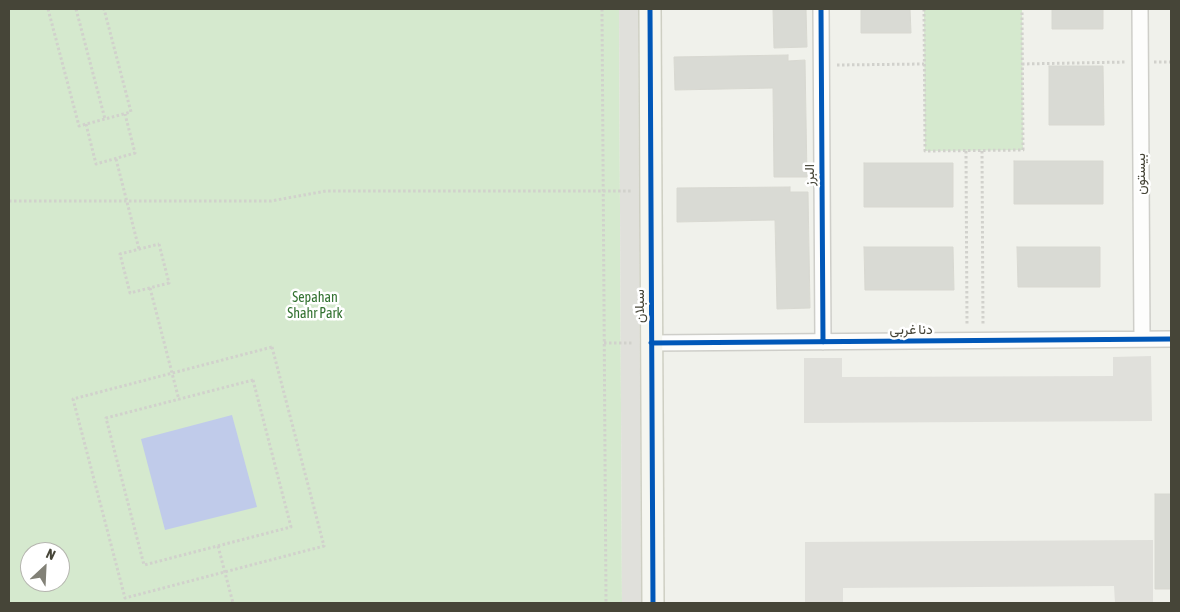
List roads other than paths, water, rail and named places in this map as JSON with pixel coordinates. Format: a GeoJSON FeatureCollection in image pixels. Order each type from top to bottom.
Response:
{"type":"FeatureCollection","features":[{"type":"Feature","properties":{"kind":"street","name":"سبلان"},"geometry":{"type":"LineString","coordinates":[[650,9],[653,603]]}},
{"type":"Feature","properties":{"kind":"street","name":"البرز"},"geometry":{"type":"LineString","coordinates":[[821,9],[823,342]]}},
{"type":"Feature","properties":{"kind":"street","name":"بیستون"},"geometry":{"type":"LineString","coordinates":[[1140,9],[1142,339]]}},
{"type":"Feature","properties":{"kind":"street","name":"دنا غربی"},"geometry":{"type":"LineString","coordinates":[[651,343],[1171,339]]}},
{"type":"Feature","properties":{"kind":"water"},"geometry":{"type":"Polygon","coordinates":[[[232,415],[257,507],[165,530],[141,439],[232,415]]]}},
{"type":"Feature","properties":{"kind":"park label","name":"Sepahan Shahr Park"},"geometry":{"type":"Point","coordinates":[315,306]}}]}
